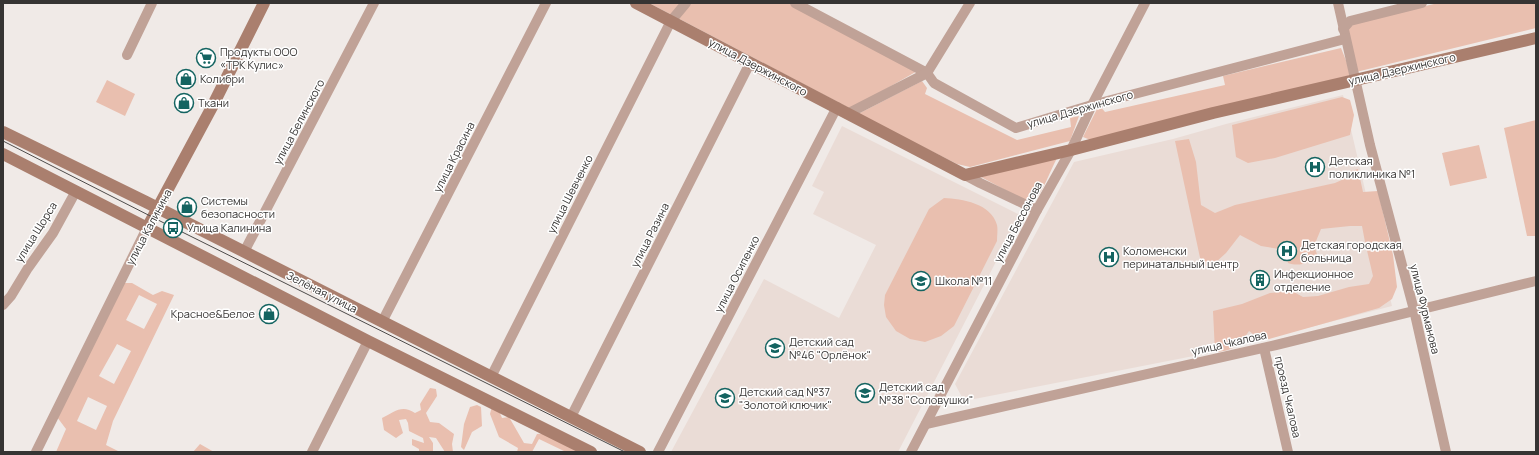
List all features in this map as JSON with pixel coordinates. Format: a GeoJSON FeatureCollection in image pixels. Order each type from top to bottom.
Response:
{"type":"FeatureCollection","features":[{"type":"Feature","properties":{"kind":"street"},"geometry":{"type":"LineString","coordinates":[[127,55],[152,3]]}},
{"type":"Feature","properties":{"kind":"street","name":"улица Калинина"},"geometry":{"type":"LineString","coordinates":[[36,452],[147,228],[264,3]]}},
{"type":"Feature","properties":{"kind":"street","name":"улица Белинского"},"geometry":{"type":"LineString","coordinates":[[244,252],[374,3]]}},
{"type":"Feature","properties":{"kind":"street","name":"улица Красина"},"geometry":{"type":"LineString","coordinates":[[382,322],[546,3]]}},
{"type":"Feature","properties":{"kind":"street","name":"улица Дзержинского"},"geometry":{"type":"LineString","coordinates":[[636,3],[980,183],[1037,210]]}},
{"type":"Feature","properties":{"kind":"street","name":"улица Шевченко"},"geometry":{"type":"LineString","coordinates":[[491,377],[672,21],[686,3]]}},
{"type":"Feature","properties":{"kind":"street","name":"улица Дзержинского"},"geometry":{"type":"LineString","coordinates":[[795,3],[927,73],[934,83],[1016,128],[1344,34],[1350,21],[1422,3]]}},
{"type":"Feature","properties":{"kind":"street"},"geometry":{"type":"LineString","coordinates":[[842,111],[927,73],[970,3]]}},
{"type":"Feature","properties":{"kind":"street","name":"улица Бессонова"},"geometry":{"type":"LineString","coordinates":[[911,452],[1037,210],[1071,150],[1092,105],[1145,3]]}},
{"type":"Feature","properties":{"kind":"street","name":"улица Фурманова"},"geometry":{"type":"LineString","coordinates":[[1338,3],[1354,80],[1414,310],[1446,452]]}},
{"type":"Feature","properties":{"kind":"street","name":"улица Дзержинского"},"geometry":{"type":"LineString","coordinates":[[965,175],[1071,150],[1195,117],[1536,38]]}},
{"type":"Feature","properties":{"kind":"street","name":"улица Разина"},"geometry":{"type":"LineString","coordinates":[[571,417],[750,63]]}},
{"type":"Feature","properties":{"kind":"street","name":"улица Осипенко"},"geometry":{"type":"LineString","coordinates":[[658,452],[842,111]]}},
{"type":"Feature","properties":{"kind":"street","name":"Зелёная улица"},"geometry":{"type":"LineString","coordinates":[[3,132],[158,208],[640,452]]}},
{"type":"Feature","properties":{"kind":"street","name":"Зелёная улица"},"geometry":{"type":"LineString","coordinates":[[3,154],[368,342],[591,452]]}},
{"type":"Feature","properties":{"kind":"street","name":"улица Щорса"},"geometry":{"type":"LineString","coordinates":[[3,305],[53,233],[76,191]]}},
{"type":"Feature","properties":{"kind":"street","name":"улица Чкалова"},"geometry":{"type":"LineString","coordinates":[[926,424],[1264,348],[1536,281]]}},
{"type":"Feature","properties":{"kind":"street"},"geometry":{"type":"LineString","coordinates":[[312,452],[368,342]]}},
{"type":"Feature","properties":{"kind":"street","name":"проезд Чкалова"},"geometry":{"type":"LineString","coordinates":[[1264,348],[1288,452]]}},
{"type":"Feature","properties":{"kind":"shaded area"},"geometry":{"type":"Polygon","coordinates":[[[649,3],[788,3],[919,70],[851,109],[649,3]]]}},
{"type":"Feature","properties":{"kind":"shaded area"},"geometry":{"type":"Polygon","coordinates":[[[1438,3],[1536,3],[1536,28],[1356,72],[1347,30],[1355,23],[1438,3]]]}},
{"type":"Feature","properties":{"kind":"shaded area"},"geometry":{"type":"Polygon","coordinates":[[[1341,48],[1351,73],[1348,76],[1093,141],[1083,137],[1098,107],[1100,106],[1105,112],[1225,85],[1223,76],[1341,48]]]}},
{"type":"Feature","properties":{"kind":"shaded area"},"geometry":{"type":"Polygon","coordinates":[[[107,80],[135,94],[125,116],[96,102],[107,80]]]}},
{"type":"Feature","properties":{"kind":"shaded area"},"geometry":{"type":"Polygon","coordinates":[[[922,81],[927,88],[925,94],[1017,140],[1071,127],[1070,118],[1079,116],[1070,141],[970,167],[957,164],[858,114],[922,81]]]}},
{"type":"Feature","properties":{"kind":"shaded area"},"geometry":{"type":"Polygon","coordinates":[[[1343,95],[1392,306],[1214,352],[964,401],[955,384],[1074,162],[1173,139],[1226,124],[1343,95]]]}},
{"type":"Feature","properties":{"kind":"shaded area"},"geometry":{"type":"Polygon","coordinates":[[[1342,97],[1350,100],[1354,115],[1350,135],[1275,158],[1248,163],[1236,157],[1232,125],[1342,97]]]}},
{"type":"Feature","properties":{"kind":"shaded area"},"geometry":{"type":"Polygon","coordinates":[[[1536,120],[1536,236],[1527,236],[1504,128],[1536,120]]]}},
{"type":"Feature","properties":{"kind":"shaded area"},"geometry":{"type":"Polygon","coordinates":[[[842,126],[1020,215],[898,452],[671,452],[764,279],[839,318],[876,245],[813,214],[824,192],[812,186],[842,126]]]}},
{"type":"Feature","properties":{"kind":"shaded area"},"geometry":{"type":"Polygon","coordinates":[[[1189,139],[1196,162],[1201,205],[1215,213],[1235,205],[1335,183],[1344,179],[1347,172],[1358,169],[1363,192],[1378,191],[1393,255],[1397,287],[1392,299],[1379,308],[1269,339],[1257,337],[1249,331],[1235,347],[1215,352],[1213,311],[1242,304],[1270,293],[1292,291],[1303,297],[1318,296],[1349,287],[1369,284],[1373,276],[1362,226],[1321,229],[1314,246],[1318,257],[1304,264],[1296,265],[1288,263],[1285,250],[1261,246],[1240,235],[1226,253],[1215,263],[1202,267],[1175,141],[1189,139]]]}},
{"type":"Feature","properties":{"kind":"shaded area"},"geometry":{"type":"Polygon","coordinates":[[[1479,145],[1487,178],[1450,186],[1442,153],[1479,145]]]}},
{"type":"Feature","properties":{"kind":"shaded area"},"geometry":{"type":"Polygon","coordinates":[[[1057,158],[1041,192],[1032,201],[1026,201],[981,177],[1057,158]]]}},
{"type":"Feature","properties":{"kind":"shaded area"},"geometry":{"type":"Polygon","coordinates":[[[944,198],[967,201],[982,207],[989,212],[997,225],[997,241],[954,326],[941,336],[925,342],[910,339],[896,331],[886,317],[884,305],[885,295],[929,209],[944,198]]]}},
{"type":"Feature","properties":{"kind":"shaded area"},"geometry":{"type":"Polygon","coordinates":[[[121,283],[132,283],[153,295],[162,291],[174,295],[113,421],[106,445],[120,452],[56,452],[66,429],[57,417],[121,283]],[[139,295],[126,320],[144,329],[157,304],[139,295]],[[117,344],[99,376],[114,384],[131,351],[117,344]],[[88,397],[77,421],[96,430],[107,406],[88,397]]]}},
{"type":"Feature","properties":{"kind":"shaded area"},"geometry":{"type":"Polygon","coordinates":[[[430,388],[436,389],[437,396],[426,413],[430,422],[439,423],[454,434],[452,444],[453,452],[445,452],[436,438],[429,437],[433,443],[433,452],[419,452],[419,449],[412,445],[412,439],[424,443],[423,438],[409,431],[406,419],[399,420],[403,433],[396,438],[384,430],[382,418],[394,411],[402,409],[410,410],[415,413],[421,410],[420,404],[430,388]]]}},
{"type":"Feature","properties":{"kind":"shaded area"},"geometry":{"type":"Polygon","coordinates":[[[477,405],[481,407],[482,426],[472,432],[464,450],[461,447],[464,424],[470,407],[477,405]]]}},
{"type":"Feature","properties":{"kind":"shaded area"},"geometry":{"type":"Polygon","coordinates":[[[492,406],[497,406],[502,418],[509,417],[524,443],[532,444],[537,434],[548,433],[587,452],[566,452],[539,439],[532,452],[517,452],[518,448],[499,437],[490,414],[492,406]]]}},
{"type":"Feature","properties":{"kind":"shaded area"},"geometry":{"type":"Polygon","coordinates":[[[200,444],[214,452],[193,452],[200,444]]]}},
{"type":"Feature","properties":{"kind":"tram line"},"geometry":{"type":"LineString","coordinates":[[3,141],[164,223],[625,452]]}},
{"type":"Feature","properties":{"kind":"place","name":"Продукты ООО «ТРК Кулис»"},"geometry":{"type":"Point","coordinates":[206,58]}},
{"type":"Feature","properties":{"kind":"place","name":"Колибри"},"geometry":{"type":"Point","coordinates":[186,79]}},
{"type":"Feature","properties":{"kind":"place","name":"Ткани"},"geometry":{"type":"Point","coordinates":[184,103]}},
{"type":"Feature","properties":{"kind":"place","name":"Детская поликлиника №1"},"geometry":{"type":"Point","coordinates":[1315,167]}},
{"type":"Feature","properties":{"kind":"place","name":"Системы безопасности"},"geometry":{"type":"Point","coordinates":[187,207]}},
{"type":"Feature","properties":{"kind":"place","name":"Улица Калинина"},"geometry":{"type":"Point","coordinates":[173,228]}},
{"type":"Feature","properties":{"kind":"place","name":"Детская городская больница"},"geometry":{"type":"Point","coordinates":[1287,251]}},
{"type":"Feature","properties":{"kind":"place","name":"Коломенски перинатальный центр"},"geometry":{"type":"Point","coordinates":[1109,257]}},
{"type":"Feature","properties":{"kind":"place","name":"Инфекционное отделение"},"geometry":{"type":"Point","coordinates":[1260,280]}},
{"type":"Feature","properties":{"kind":"place","name":"Школа №11"},"geometry":{"type":"Point","coordinates":[921,281]}},
{"type":"Feature","properties":{"kind":"place","name":"Красное&Белое"},"geometry":{"type":"Point","coordinates":[269,314]}},
{"type":"Feature","properties":{"kind":"place","name":"Детский сад №46 \"Орлёнок\""},"geometry":{"type":"Point","coordinates":[775,348]}},
{"type":"Feature","properties":{"kind":"place","name":"Детский сад №38 \"Соловушки\""},"geometry":{"type":"Point","coordinates":[865,393]}},
{"type":"Feature","properties":{"kind":"place","name":"Детский сад №37 \"Золотой ключик\""},"geometry":{"type":"Point","coordinates":[725,398]}}]}
